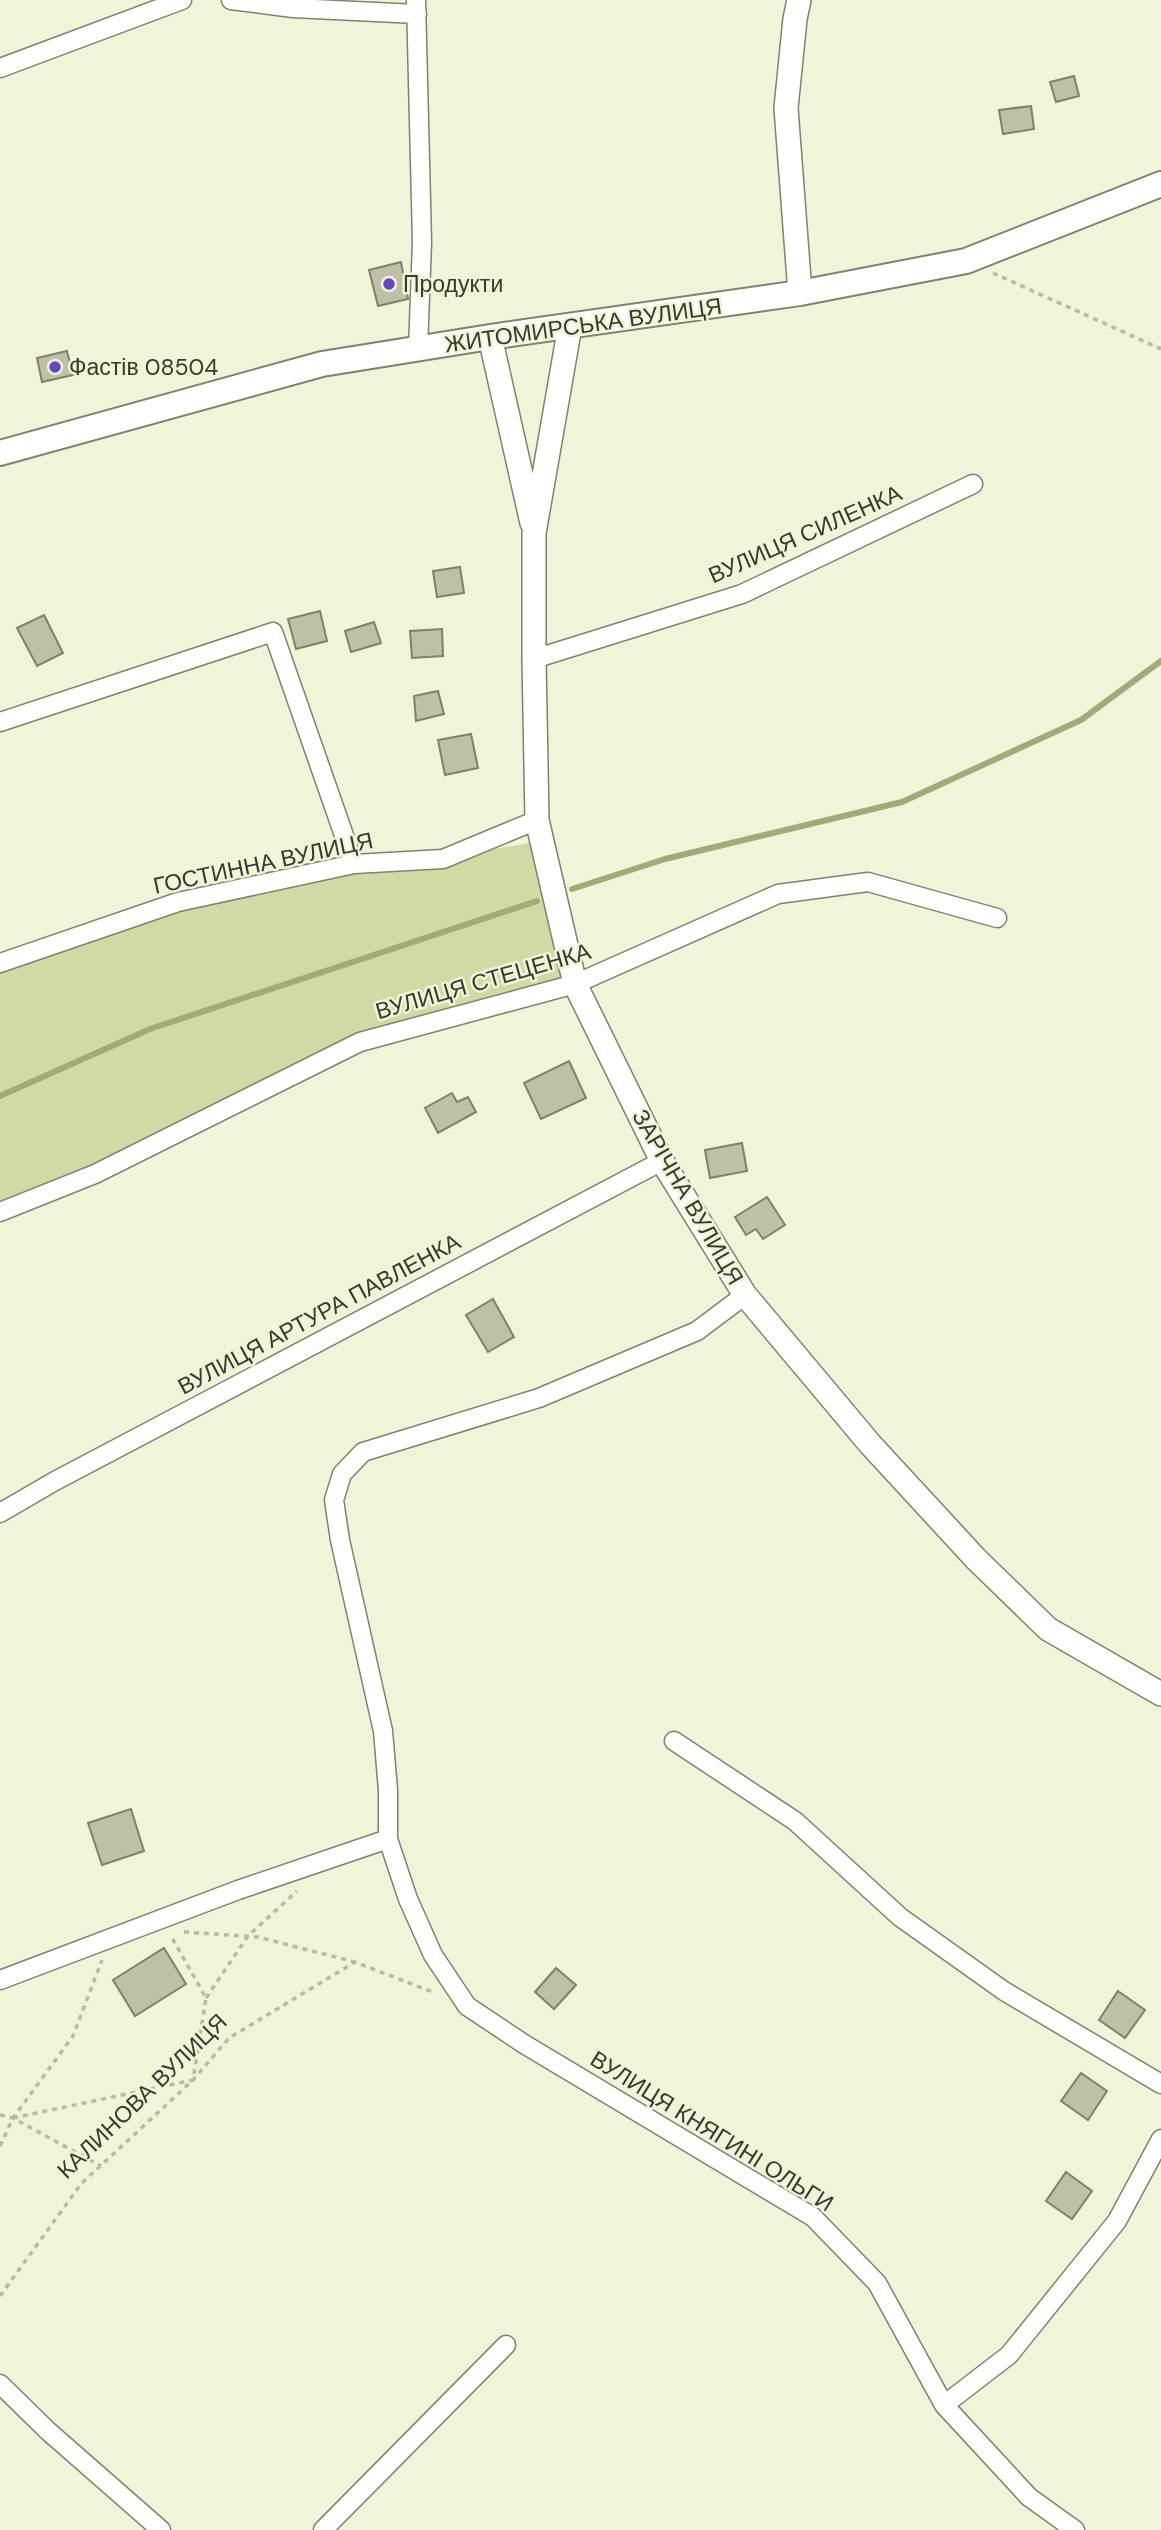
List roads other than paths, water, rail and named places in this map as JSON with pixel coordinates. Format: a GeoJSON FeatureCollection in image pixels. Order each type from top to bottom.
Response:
{"type":"FeatureCollection","features":[{"type":"Feature","properties":{"kind":"main road","name":"ЖИТОМИРСЬКА ВУЛИЦЯ"},"geometry":{"type":"LineString","coordinates":[[0,453],[322,364],[800,293],[966,261],[1161,184]]}},
{"type":"Feature","properties":{"kind":"street"},"geometry":{"type":"LineString","coordinates":[[0,68],[182,0]]}},
{"type":"Feature","properties":{"kind":"street"},"geometry":{"type":"LineString","coordinates":[[231,0],[292,8],[416,7],[422,242],[418,349]]}},
{"type":"Feature","properties":{"kind":"street"},"geometry":{"type":"LineString","coordinates":[[799,0],[786,108],[800,293]]}},
{"type":"Feature","properties":{"kind":"street","name":"ЗАРІЧНА ВУЛИЦЯ"},"geometry":{"type":"LineString","coordinates":[[570,326],[534,533],[534,659],[537,820],[575,984],[662,1161],[745,1296],[870,1444],[976,1559],[1048,1629],[1161,1694]]}},
{"type":"Feature","properties":{"kind":"street","name":"ЗАРІЧНА ВУЛИЦЯ"},"geometry":{"type":"LineString","coordinates":[[490,337],[534,533]]}},
{"type":"Feature","properties":{"kind":"street","name":"ВУЛИЦЯ СИЛЕНКА"},"geometry":{"type":"LineString","coordinates":[[534,659],[742,594],[973,484]]}},
{"type":"Feature","properties":{"kind":"street"},"geometry":{"type":"LineString","coordinates":[[0,722],[273,632],[354,864]]}},
{"type":"Feature","properties":{"kind":"street","name":"ГОСТИННА ВУЛИЦЯ"},"geometry":{"type":"LineString","coordinates":[[0,963],[178,902],[354,864],[443,859],[537,820]]}},
{"type":"Feature","properties":{"kind":"street","name":"ВУЛИЦЯ СТЕЦЕНКА"},"geometry":{"type":"LineString","coordinates":[[0,1212],[95,1174],[360,1042],[575,984],[778,894],[868,883],[997,918]]}},
{"type":"Feature","properties":{"kind":"street","name":"ВУЛИЦЯ АРТУРА ПАВЛЕНКА"},"geometry":{"type":"LineString","coordinates":[[0,1513],[55,1481],[662,1161]]}},
{"type":"Feature","properties":{"kind":"street","name":"ВУЛИЦЯ КНЯГИНІ ОЛЬГИ"},"geometry":{"type":"LineString","coordinates":[[745,1296],[697,1331],[539,1398],[363,1452],[342,1474],[334,1500],[340,1540],[383,1731],[388,1790],[388,1839],[408,1899],[433,1955],[467,2006],[524,2044],[813,2217],[877,2283],[944,2405],[1029,2497],[1075,2530]]}},
{"type":"Feature","properties":{"kind":"street"},"geometry":{"type":"LineString","coordinates":[[674,1741],[795,1821],[900,1917],[993,1984],[1161,2084]]}},
{"type":"Feature","properties":{"kind":"street"},"geometry":{"type":"LineString","coordinates":[[0,1980],[238,1890],[388,1839]]}},
{"type":"Feature","properties":{"kind":"street"},"geometry":{"type":"LineString","coordinates":[[944,2405],[1009,2355],[1117,2221],[1161,2139]]}},
{"type":"Feature","properties":{"kind":"street"},"geometry":{"type":"LineString","coordinates":[[323,2530],[506,2345]]}},
{"type":"Feature","properties":{"kind":"street"},"geometry":{"type":"LineString","coordinates":[[0,2384],[48,2431],[161,2530]]}},
{"type":"Feature","properties":{"kind":"waterway"},"geometry":{"type":"LineString","coordinates":[[572,889],[665,859],[902,802],[1081,720],[1161,661]]}},
{"type":"Feature","properties":{"kind":"waterway"},"geometry":{"type":"LineString","coordinates":[[0,1096],[150,1029],[537,901]]}},
{"type":"Feature","properties":{"kind":"place","name":"Продукти"},"geometry":{"type":"Point","coordinates":[389,284]}},
{"type":"Feature","properties":{"kind":"place","name":"Фастів 08504"},"geometry":{"type":"Point","coordinates":[55,367]}}]}
